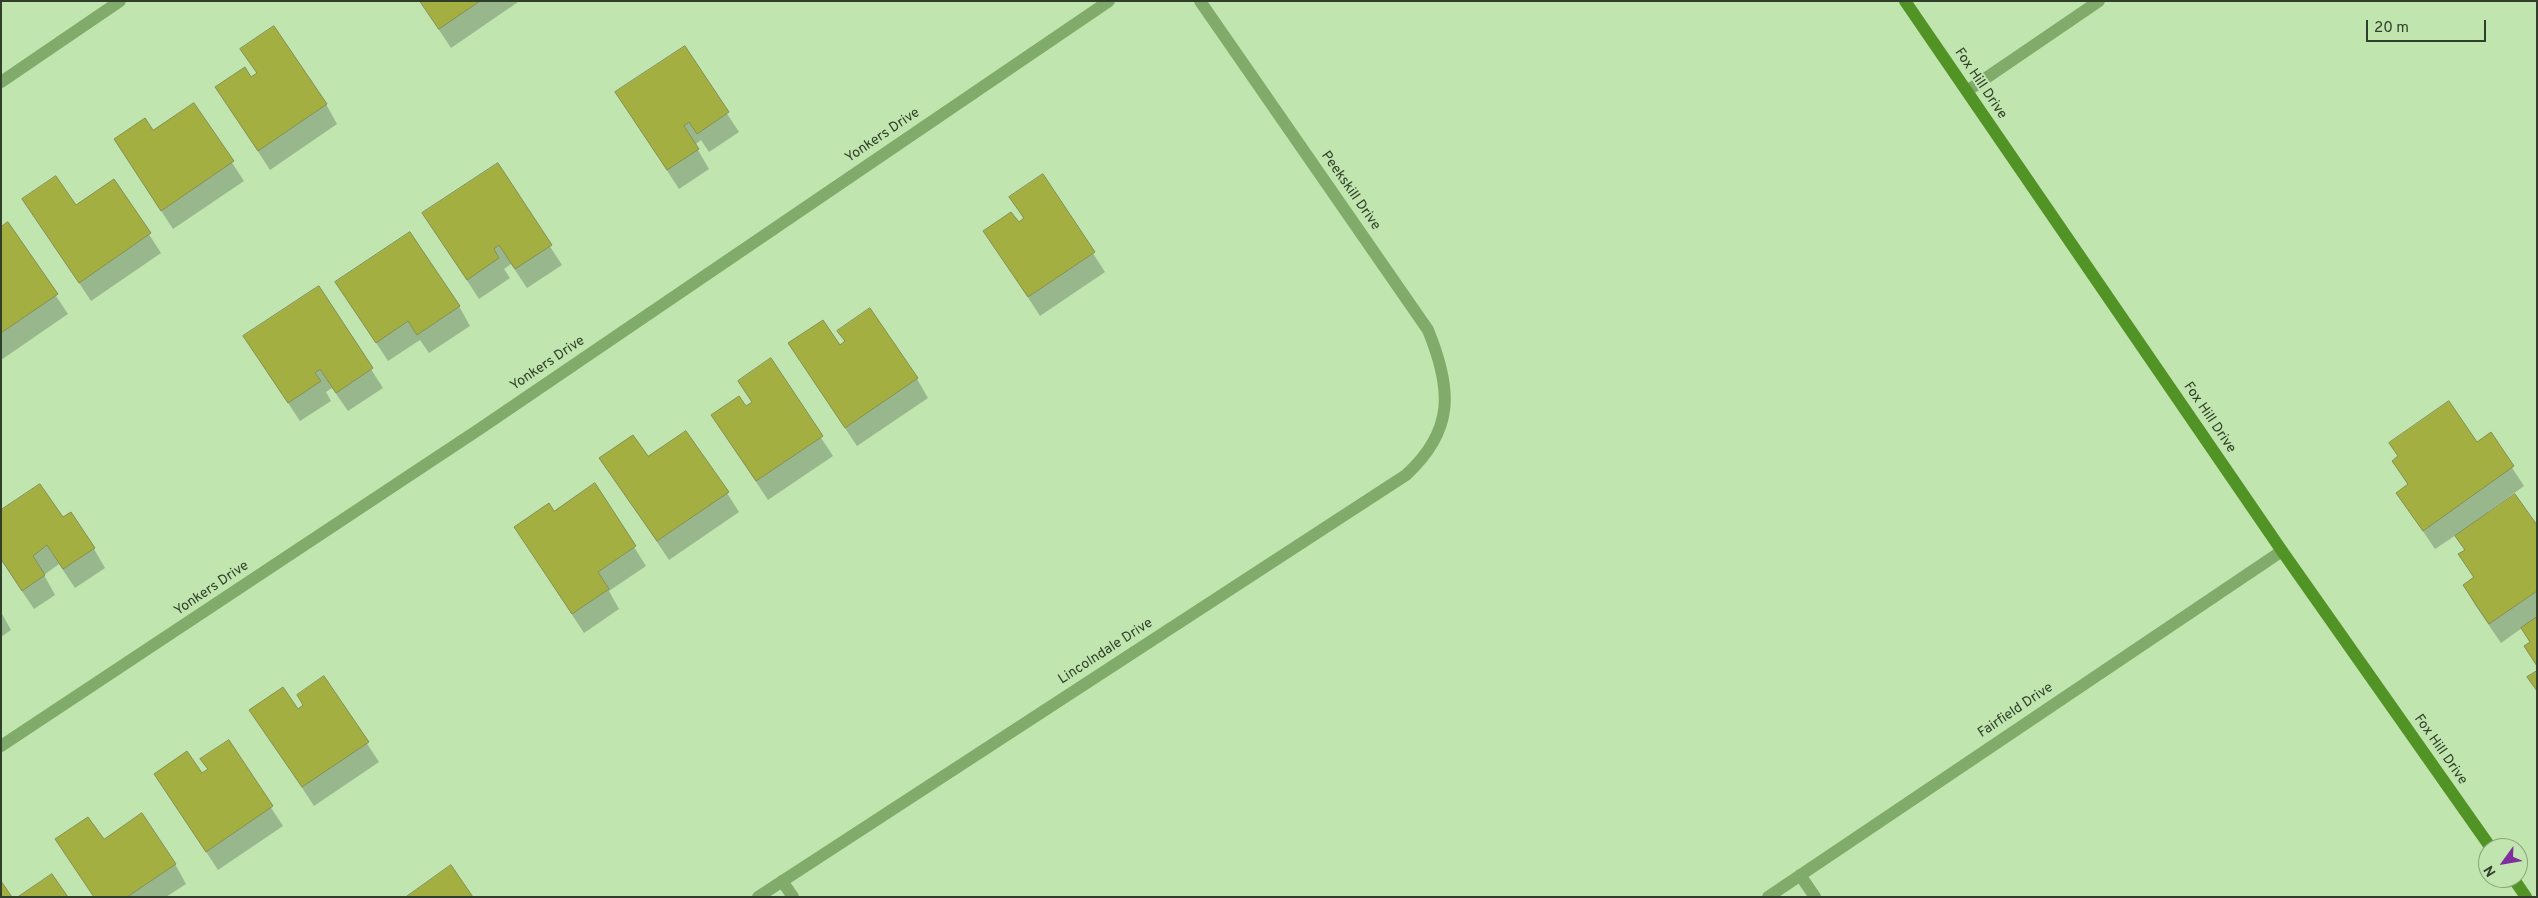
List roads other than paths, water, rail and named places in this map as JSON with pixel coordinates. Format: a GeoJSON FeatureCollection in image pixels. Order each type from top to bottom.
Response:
{"type":"FeatureCollection","features":[{"type":"Feature","properties":{"kind":"street"},"geometry":{"type":"LineString","coordinates":[[1,82],[120,1]]}},
{"type":"Feature","properties":{"kind":"street","name":"Yonkers Drive"},"geometry":{"type":"LineString","coordinates":[[1,746],[481,428],[1109,1]]}},
{"type":"Feature","properties":{"kind":"street","name":"Peekskill Drive"},"geometry":{"type":"LineString","coordinates":[[1200,1],[1428,330],[1440,358],[1445,411]]}},
{"type":"Feature","properties":{"kind":"street","name":"Fox Hill Drive"},"geometry":{"type":"LineString","coordinates":[[1905,1],[2282,551],[2484,838]]}},
{"type":"Feature","properties":{"kind":"street"},"geometry":{"type":"LineString","coordinates":[[1967,91],[2099,1]]}},
{"type":"Feature","properties":{"kind":"street","name":"Lincolndale Drive"},"geometry":{"type":"LineString","coordinates":[[758,897],[1406,475],[1423,459],[1436,441],[1445,411]]}},
{"type":"Feature","properties":{"kind":"street","name":"Fairfield Drive"},"geometry":{"type":"LineString","coordinates":[[1768,897],[2282,551]]}},
{"type":"Feature","properties":{"kind":"street"},"geometry":{"type":"LineString","coordinates":[[1800,875],[1815,897]]}},
{"type":"Feature","properties":{"kind":"street"},"geometry":{"type":"LineString","coordinates":[[782,881],[793,897]]}}]}
